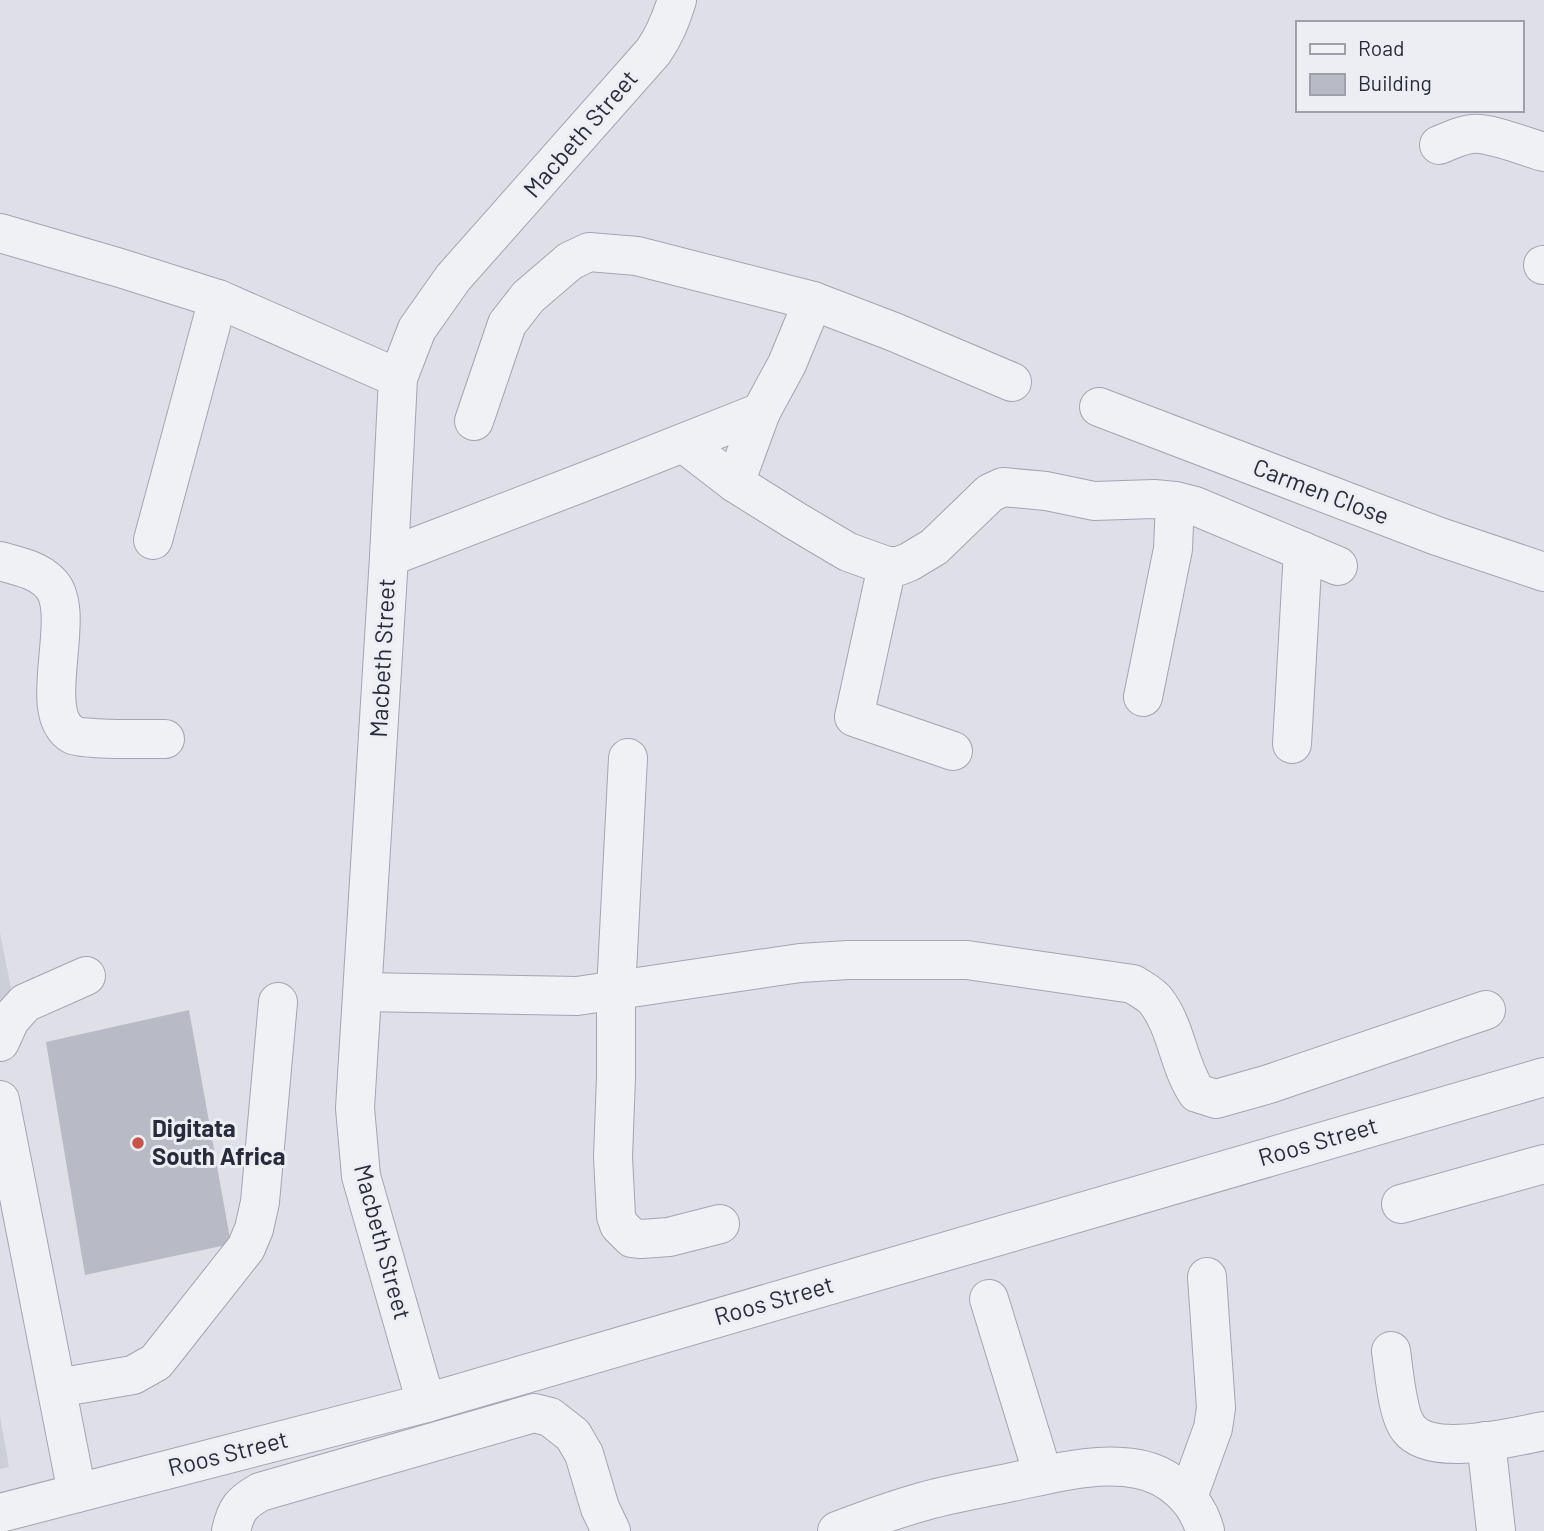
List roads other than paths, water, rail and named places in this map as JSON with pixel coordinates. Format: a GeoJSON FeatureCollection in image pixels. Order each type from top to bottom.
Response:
{"type":"FeatureCollection","features":[{"type":"Feature","properties":{"kind":"street","name":"Macbeth Street"},"geometry":{"type":"LineString","coordinates":[[426,1403],[361,1176],[355,1108],[398,378],[417,329],[453,278],[653,52],[670,23],[677,0]]}},
{"type":"Feature","properties":{"kind":"street"},"geometry":{"type":"LineString","coordinates":[[1439,145],[1473,134],[1544,152]]}},
{"type":"Feature","properties":{"kind":"street"},"geometry":{"type":"LineString","coordinates":[[0,233],[218,299],[398,378]]}},
{"type":"Feature","properties":{"kind":"street"},"geometry":{"type":"LineString","coordinates":[[474,421],[507,324],[528,297],[570,261],[589,252],[637,256],[813,301],[1012,382]]}},
{"type":"Feature","properties":{"kind":"street"},"geometry":{"type":"LineString","coordinates":[[153,540],[218,299]]}},
{"type":"Feature","properties":{"kind":"street"},"geometry":{"type":"LineString","coordinates":[[735,483],[761,412],[787,364],[813,301]]}},
{"type":"Feature","properties":{"kind":"street","name":"Carmen Close"},"geometry":{"type":"LineString","coordinates":[[1099,407],[1437,536],[1544,572]]}},
{"type":"Feature","properties":{"kind":"street"},"geometry":{"type":"LineString","coordinates":[[389,557],[761,412]]}},
{"type":"Feature","properties":{"kind":"street"},"geometry":{"type":"LineString","coordinates":[[683,443],[735,483],[794,520],[848,552],[887,566],[899,566],[909,562],[934,547],[990,493],[1003,487],[1046,491],[1094,501],[1175,501],[1195,506],[1338,566]]}},
{"type":"Feature","properties":{"kind":"street"},"geometry":{"type":"LineString","coordinates":[[1143,697],[1173,549],[1175,501]]}},
{"type":"Feature","properties":{"kind":"street"},"geometry":{"type":"LineString","coordinates":[[1292,744],[1303,551]]}},
{"type":"Feature","properties":{"kind":"street"},"geometry":{"type":"LineString","coordinates":[[0,561],[33,571],[51,583],[61,601],[56,708],[62,727],[76,736],[165,739]]}},
{"type":"Feature","properties":{"kind":"street"},"geometry":{"type":"LineString","coordinates":[[887,566],[854,717],[953,751]]}},
{"type":"Feature","properties":{"kind":"street"},"geometry":{"type":"LineString","coordinates":[[628,758],[617,990],[613,1157],[616,1216],[619,1225],[632,1238],[641,1239],[669,1237],[720,1224]]}},
{"type":"Feature","properties":{"kind":"street"},"geometry":{"type":"LineString","coordinates":[[363,992],[577,996],[800,963],[848,960],[967,960],[1133,984],[1155,999],[1167,1020],[1188,1080],[1197,1093],[1216,1099],[1269,1084],[1486,1010]]}},
{"type":"Feature","properties":{"kind":"street"},"geometry":{"type":"LineString","coordinates":[[0,1042],[10,1020],[25,1003],[86,976]]}},
{"type":"Feature","properties":{"kind":"street"},"geometry":{"type":"LineString","coordinates":[[57,1388],[133,1375],[156,1362],[246,1248],[254,1229],[260,1202],[278,1002]]}},
{"type":"Feature","properties":{"kind":"street","name":"Roos Street"},"geometry":{"type":"LineString","coordinates":[[0,1513],[426,1403],[1544,1077]]}},
{"type":"Feature","properties":{"kind":"street"},"geometry":{"type":"LineString","coordinates":[[0,1100],[77,1493]]}},
{"type":"Feature","properties":{"kind":"street"},"geometry":{"type":"LineString","coordinates":[[1401,1204],[1544,1164]]}},
{"type":"Feature","properties":{"kind":"street"},"geometry":{"type":"LineString","coordinates":[[1188,1497],[1213,1428],[1216,1408],[1207,1277]]}},
{"type":"Feature","properties":{"kind":"street"},"geometry":{"type":"LineString","coordinates":[[989,1300],[1043,1475]]}},
{"type":"Feature","properties":{"kind":"street"},"geometry":{"type":"LineString","coordinates":[[1391,1351],[1400,1409],[1408,1429],[1423,1440],[1446,1445],[1544,1431]]}},
{"type":"Feature","properties":{"kind":"street"},"geometry":{"type":"LineString","coordinates":[[231,1531],[236,1512],[244,1501],[260,1492],[534,1413],[550,1417],[573,1435],[584,1454],[600,1508],[611,1531]]}},
{"type":"Feature","properties":{"kind":"street"},"geometry":{"type":"LineString","coordinates":[[1486,1441],[1496,1531]]}},
{"type":"Feature","properties":{"kind":"street"},"geometry":{"type":"LineString","coordinates":[[837,1531],[920,1502],[1043,1475],[1101,1466],[1139,1469],[1166,1479],[1188,1497],[1205,1531]]}},
{"type":"Feature","properties":{"kind":"place","name":"Digitata South Africa"},"geometry":{"type":"Point","coordinates":[138,1143]}}]}
